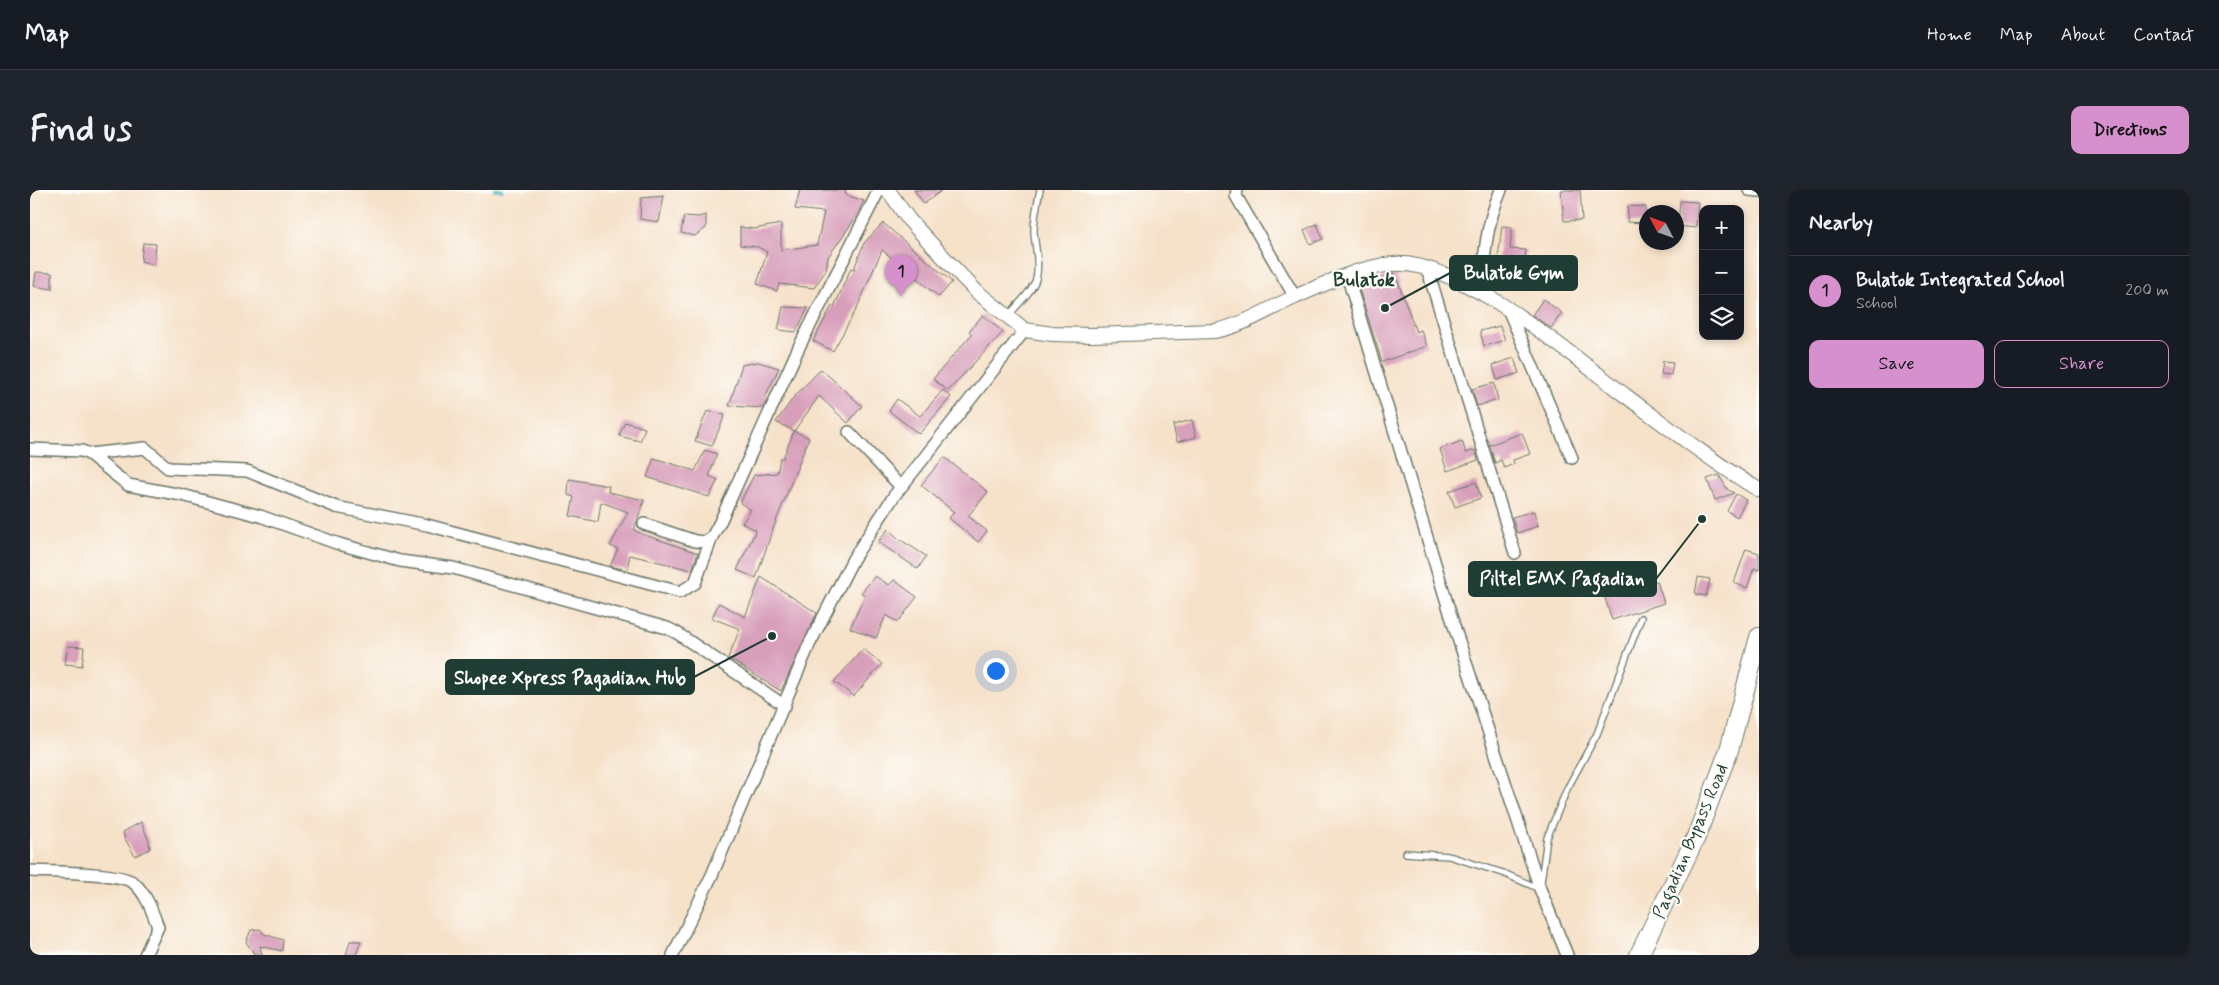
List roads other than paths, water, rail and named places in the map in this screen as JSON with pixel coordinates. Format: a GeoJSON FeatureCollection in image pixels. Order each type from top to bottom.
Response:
{"type":"FeatureCollection","features":[{"type":"Feature","properties":{"kind":"highway","name":"Pagadian Bypass Road"},"geometry":{"type":"LineString","coordinates":[[1639,955],[1696,837],[1726,759],[1759,637]]}},
{"type":"Feature","properties":{"kind":"street"},"geometry":{"type":"LineString","coordinates":[[89,454],[145,448],[168,468],[247,471],[336,507],[427,525],[680,592],[695,583],[712,537],[799,347],[879,190]]}},
{"type":"Feature","properties":{"kind":"street"},"geometry":{"type":"LineString","coordinates":[[888,190],[909,220],[949,263],[1007,318],[1025,330],[1052,334],[1091,335],[1215,331],[1240,325],[1295,297],[1368,268],[1395,264],[1427,268],[1483,294],[1508,309],[1628,398],[1759,490]]}},
{"type":"Feature","properties":{"kind":"street"},"geometry":{"type":"LineString","coordinates":[[1237,190],[1236,196],[1295,297]]}},
{"type":"Feature","properties":{"kind":"street"},"geometry":{"type":"LineString","coordinates":[[1483,294],[1484,248],[1488,225],[1501,190]]}},
{"type":"Feature","properties":{"kind":"street"},"geometry":{"type":"LineString","coordinates":[[1749,190],[1759,191]]}},
{"type":"Feature","properties":{"kind":"street"},"geometry":{"type":"LineString","coordinates":[[1427,268],[1515,553]]}},
{"type":"Feature","properties":{"kind":"street"},"geometry":{"type":"LineString","coordinates":[[1347,275],[1455,629],[1540,888],[1554,917],[1568,955]]}},
{"type":"Feature","properties":{"kind":"street"},"geometry":{"type":"LineString","coordinates":[[1508,309],[1572,458]]}},
{"type":"Feature","properties":{"kind":"street"},"geometry":{"type":"LineString","coordinates":[[673,955],[712,875],[809,645],[853,559],[901,487],[1025,330]]}},
{"type":"Feature","properties":{"kind":"street"},"geometry":{"type":"LineString","coordinates":[[849,432],[901,487]]}},
{"type":"Feature","properties":{"kind":"street"},"geometry":{"type":"LineString","coordinates":[[30,450],[75,449],[89,454],[128,485],[182,495],[260,516],[339,544],[392,558],[453,568],[667,628],[784,706]]}},
{"type":"Feature","properties":{"kind":"street"},"geometry":{"type":"LineString","coordinates":[[644,524],[695,541],[704,542],[712,537]]}},
{"type":"Feature","properties":{"kind":"street"},"geometry":{"type":"LineString","coordinates":[[30,871],[101,874],[132,882],[149,903],[158,927],[145,955]]}},
{"type":"Feature","properties":{"kind":"lane"},"geometry":{"type":"LineString","coordinates":[[1007,318],[1032,287],[1036,279],[1037,252],[1034,231],[1040,190]]}},
{"type":"Feature","properties":{"kind":"lane"},"geometry":{"type":"LineString","coordinates":[[1406,853],[1449,856],[1503,873],[1540,888],[1547,838],[1567,789],[1597,734],[1641,618]]}},
{"type":"Feature","properties":{"kind":"waterway"},"geometry":{"type":"LineString","coordinates":[[495,190],[502,190]]}},
{"type":"Feature","properties":{"kind":"place","name":"Bulatok Integrated School"},"geometry":{"type":"Point","coordinates":[901,296]}},
{"type":"Feature","properties":{"kind":"place","name":"Bulatok Gym"},"geometry":{"type":"Point","coordinates":[1385,308]}},
{"type":"Feature","properties":{"kind":"place","name":"Piltel EMX Pagadian"},"geometry":{"type":"Point","coordinates":[1702,519]}},
{"type":"Feature","properties":{"kind":"place","name":"Shopee Xpress Pagadian Hub"},"geometry":{"type":"Point","coordinates":[772,636]}},
{"type":"Feature","properties":{"kind":"district","name":"Bulatok"},"geometry":{"type":"Point","coordinates":[1364,279]}}]}
